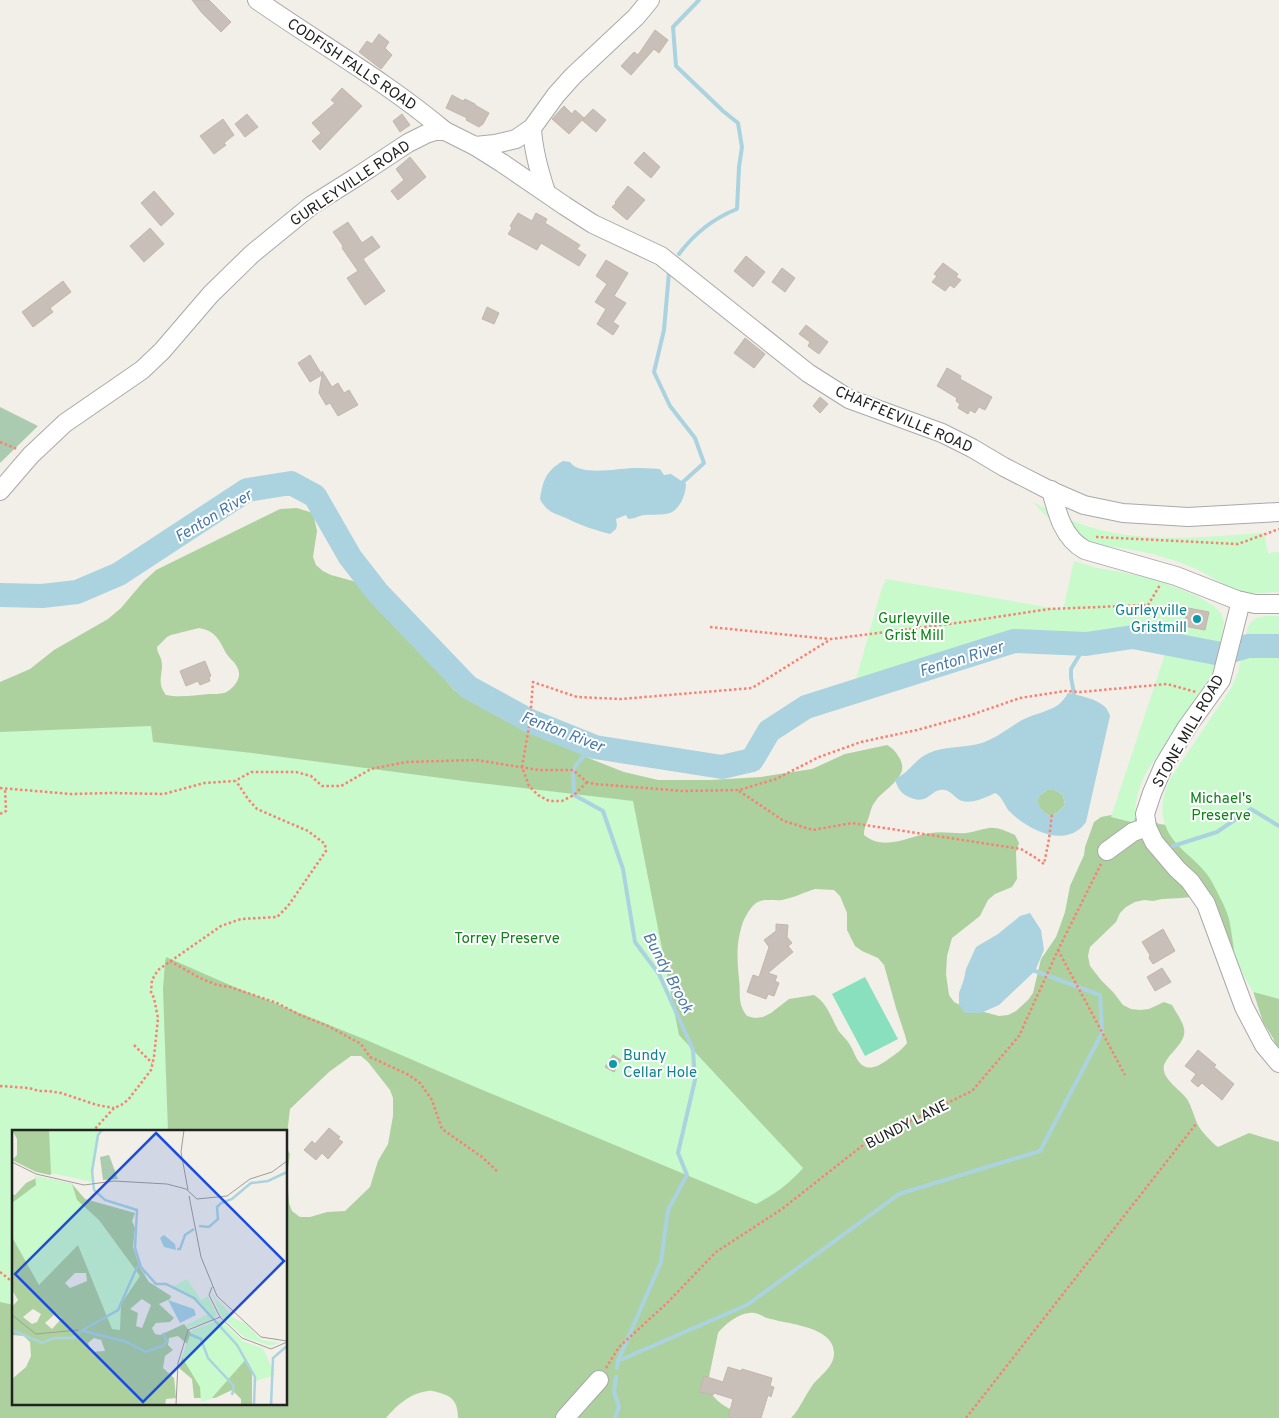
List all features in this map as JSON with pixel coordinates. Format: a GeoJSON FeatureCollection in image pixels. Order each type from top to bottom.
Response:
{"type":"FeatureCollection","features":[{"type":"Feature","properties":{"kind":"street","name":"CODFISH FALLS ROAD"},"geometry":{"type":"LineString","coordinates":[[257,0],[357,66],[422,112],[445,131]]}},
{"type":"Feature","properties":{"kind":"street"},"geometry":{"type":"LineString","coordinates":[[445,131],[475,146],[516,139],[532,128],[556,95],[573,76],[636,17],[650,0]]}},
{"type":"Feature","properties":{"kind":"street"},"geometry":{"type":"LineString","coordinates":[[532,128],[535,157],[546,192]]}},
{"type":"Feature","properties":{"kind":"street","name":"GURLEYVILLE ROAD"},"geometry":{"type":"LineString","coordinates":[[0,491],[31,455],[66,424],[142,370],[162,351],[211,294],[252,254],[312,204],[408,143],[426,134],[445,131]]}},
{"type":"Feature","properties":{"kind":"street","name":"CHAFFEEVILLE ROAD"},"geometry":{"type":"LineString","coordinates":[[475,146],[594,224],[662,256],[808,373],[849,399],[942,433],[1004,467],[1084,505],[1123,513],[1188,517],[1279,512]]}},
{"type":"Feature","properties":{"kind":"street"},"geometry":{"type":"LineString","coordinates":[[1051,490],[1064,530],[1084,550],[1166,573],[1241,602],[1279,604]]}},
{"type":"Feature","properties":{"kind":"street","name":"STONE MILL ROAD"},"geometry":{"type":"LineString","coordinates":[[1147,827],[1145,814],[1164,766],[1187,727],[1220,680],[1241,602]]}},
{"type":"Feature","properties":{"kind":"street"},"geometry":{"type":"LineString","coordinates":[[1107,851],[1132,832],[1147,827],[1154,842],[1190,881],[1206,904],[1244,1007],[1264,1045],[1279,1063]]}},
{"type":"Feature","properties":{"kind":"street"},"geometry":{"type":"LineString","coordinates":[[565,1418],[599,1380]]}},
{"type":"Feature","properties":{"kind":"path"},"geometry":{"type":"LineString","coordinates":[[1096,536],[1238,544],[1279,528]]}},
{"type":"Feature","properties":{"kind":"path"},"geometry":{"type":"LineString","coordinates":[[710,627],[831,639],[1049,609],[1148,605],[1166,573]]}},
{"type":"Feature","properties":{"kind":"path"},"geometry":{"type":"LineString","coordinates":[[587,782],[567,800],[562,802],[549,801],[538,795],[529,786],[522,767],[530,720],[533,682],[577,697],[621,699],[752,688],[831,639]]}},
{"type":"Feature","properties":{"kind":"path"},"geometry":{"type":"LineString","coordinates":[[0,788],[71,794],[112,792],[164,794],[204,783],[235,781],[251,772],[296,772],[311,776],[322,786],[341,786],[371,769],[406,762],[476,760],[539,770],[573,770],[587,782],[683,792],[738,790],[776,779],[820,757],[861,742],[935,725],[1020,698],[1065,691],[1080,692],[1167,684],[1195,692],[1220,680]]}},
{"type":"Feature","properties":{"kind":"path"},"geometry":{"type":"LineString","coordinates":[[94,1130],[114,1108],[128,1100],[150,1070],[157,1035],[158,1018],[154,998],[150,992],[152,980],[158,970],[221,926],[242,919],[277,917],[288,906],[326,851],[325,844],[308,832],[257,809],[235,781]]}},
{"type":"Feature","properties":{"kind":"path"},"geometry":{"type":"LineString","coordinates":[[0,814],[6,811],[5,788]]}},
{"type":"Feature","properties":{"kind":"path"},"geometry":{"type":"LineString","coordinates":[[738,790],[784,822],[813,830],[852,824],[907,831],[1021,849],[1044,864],[1052,814]]}},
{"type":"Feature","properties":{"kind":"path","name":"BUNDY LANE"},"geometry":{"type":"LineString","coordinates":[[599,1380],[619,1347],[668,1303],[716,1252],[782,1209],[867,1142],[972,1092],[1019,1036],[1058,950],[1107,851]]}},
{"type":"Feature","properties":{"kind":"path"},"geometry":{"type":"LineString","coordinates":[[1058,950],[1125,1075]]}},
{"type":"Feature","properties":{"kind":"path"},"geometry":{"type":"LineString","coordinates":[[170,960],[200,978],[277,1003],[328,1026],[360,1044],[370,1057],[410,1075],[420,1083],[432,1100],[442,1129],[482,1157],[496,1171]]}},
{"type":"Feature","properties":{"kind":"path"},"geometry":{"type":"LineString","coordinates":[[134,1046],[152,1063]]}},
{"type":"Feature","properties":{"kind":"path"},"geometry":{"type":"LineString","coordinates":[[0,1086],[61,1093],[97,1105],[114,1108]]}},
{"type":"Feature","properties":{"kind":"path"},"geometry":{"type":"LineString","coordinates":[[966,1418],[1196,1124]]}},
{"type":"Feature","properties":{"kind":"path"},"geometry":{"type":"LineString","coordinates":[[0,1272],[12,1281]]}},
{"type":"Feature","properties":{"kind":"green space"},"geometry":{"type":"Polygon","coordinates":[[[0,407],[38,426],[0,463],[0,407]]]}},
{"type":"Feature","properties":{"kind":"green space"},"geometry":{"type":"Polygon","coordinates":[[[1033,502],[1078,523],[1100,530],[1123,534],[1170,538],[1264,533],[1268,553],[1279,552],[1279,592],[1246,593],[1237,591],[1200,571],[1176,561],[1082,539],[1055,523],[1033,502]]]}},
{"type":"Feature","properties":{"kind":"green space"},"geometry":{"type":"Polygon","coordinates":[[[297,508],[313,513],[317,531],[313,557],[316,565],[331,575],[364,584],[454,690],[485,708],[547,735],[591,759],[624,772],[658,780],[710,780],[761,777],[812,769],[845,754],[887,745],[895,751],[900,759],[902,772],[872,807],[864,835],[872,840],[888,843],[931,833],[966,833],[993,828],[1015,835],[1019,843],[1016,852],[1017,879],[1012,887],[995,894],[988,900],[980,916],[952,938],[947,956],[946,974],[949,995],[954,1002],[962,1006],[999,1016],[1008,1015],[1016,1011],[1028,1000],[1033,993],[1041,959],[1056,937],[1059,929],[1065,912],[1070,886],[1084,855],[1094,822],[1101,817],[1117,814],[1151,819],[1159,824],[1176,826],[1279,879],[1279,1052],[1263,1022],[1252,988],[1233,948],[1221,936],[1191,897],[1153,901],[1144,900],[1126,907],[1120,913],[1116,922],[1090,947],[1088,956],[1090,966],[1123,1005],[1131,1009],[1140,1010],[1149,1009],[1164,1002],[1172,1005],[1183,1024],[1184,1034],[1183,1039],[1164,1065],[1165,1075],[1187,1099],[1198,1125],[1210,1140],[1218,1147],[1249,1133],[1279,1142],[1279,1418],[791,1418],[812,1386],[832,1362],[834,1352],[832,1343],[817,1331],[752,1313],[736,1317],[718,1333],[707,1387],[717,1400],[728,1408],[756,1418],[458,1418],[456,1406],[450,1397],[430,1391],[421,1392],[410,1397],[399,1404],[386,1418],[0,1418],[0,682],[30,669],[54,650],[108,619],[121,608],[156,570],[280,509],[297,508]],[[199,628],[171,635],[157,647],[162,664],[161,685],[166,695],[182,696],[222,693],[227,692],[237,681],[239,672],[235,663],[226,653],[219,640],[205,629],[199,628]],[[815,889],[782,900],[759,901],[750,909],[743,922],[739,937],[738,964],[742,1007],[747,1016],[763,1017],[789,999],[814,995],[825,1006],[860,1063],[870,1068],[886,1061],[907,1043],[884,965],[878,958],[855,946],[847,930],[847,913],[840,896],[834,890],[815,889]]]}},
{"type":"Feature","properties":{"kind":"green space","name":"Gurleyville Grist Mill"},"geometry":{"type":"Polygon","coordinates":[[[1074,561],[1097,568],[1160,581],[1197,596],[1214,606],[1221,613],[1224,622],[1211,676],[1144,777],[1136,803],[1135,823],[1111,817],[1166,651],[1106,633],[1056,636],[1001,653],[927,667],[849,704],[886,579],[1063,610],[1074,561]]]}},
{"type":"Feature","properties":{"kind":"green space","name":"Michael's Preserve"},"geometry":{"type":"Polygon","coordinates":[[[1279,616],[1279,999],[1253,992],[1236,958],[1229,918],[1222,901],[1207,874],[1170,835],[1164,821],[1162,808],[1165,790],[1170,779],[1231,688],[1238,673],[1248,627],[1257,618],[1279,616]]]}},
{"type":"Feature","properties":{"kind":"green space","name":"Torrey Preserve"},"geometry":{"type":"Polygon","coordinates":[[[151,726],[153,742],[633,801],[679,1035],[803,1168],[793,1179],[756,1204],[166,957],[163,989],[168,1130],[12,1130],[12,1305],[0,1302],[0,732],[151,726]]]}},
{"type":"Feature","properties":{"kind":"green space"},"geometry":{"type":"Polygon","coordinates":[[[1047,790],[1055,790],[1063,795],[1065,805],[1057,813],[1050,816],[1038,805],[1038,798],[1047,790]]]}},
{"type":"Feature","properties":{"kind":"green space"},"geometry":{"type":"Polygon","coordinates":[[[865,977],[898,1039],[865,1056],[832,994],[865,977]]]}},
{"type":"Feature","properties":{"kind":"green space"},"geometry":{"type":"Polygon","coordinates":[[[288,1150],[290,1154],[288,1167],[288,1150]]]}},
{"type":"Feature","properties":{"kind":"water"},"geometry":{"type":"Polygon","coordinates":[[[563,461],[570,462],[581,469],[589,470],[660,469],[664,475],[671,474],[686,484],[685,491],[680,503],[672,512],[644,515],[630,519],[626,515],[616,519],[616,529],[610,534],[583,526],[555,514],[543,504],[540,499],[546,477],[553,468],[563,461]]]}},
{"type":"Feature","properties":{"kind":"water"},"geometry":{"type":"Polygon","coordinates":[[[1068,693],[1097,701],[1105,707],[1110,716],[1086,822],[1078,830],[1068,835],[1058,836],[1036,830],[1026,825],[1009,811],[1001,798],[995,793],[966,802],[945,790],[936,791],[920,800],[913,799],[901,792],[895,779],[924,756],[941,749],[984,742],[1022,720],[1058,705],[1068,693]],[[1047,790],[1038,798],[1038,805],[1050,816],[1057,813],[1065,805],[1063,795],[1055,790],[1047,790]]]}},
{"type":"Feature","properties":{"kind":"water"},"geometry":{"type":"Polygon","coordinates":[[[1030,913],[1041,930],[1044,950],[1035,971],[999,1005],[981,1013],[965,1013],[959,1005],[959,993],[966,969],[976,947],[998,934],[1020,916],[1030,913]]]}},
{"type":"Feature","properties":{"kind":"building"},"geometry":{"type":"Polygon","coordinates":[[[192,0],[209,0],[231,22],[221,32],[192,0]]]}},
{"type":"Feature","properties":{"kind":"building"},"geometry":{"type":"Polygon","coordinates":[[[655,30],[668,40],[659,53],[654,49],[631,75],[621,66],[634,52],[638,55],[655,30]]]}},
{"type":"Feature","properties":{"kind":"building"},"geometry":{"type":"Polygon","coordinates":[[[379,34],[389,42],[385,48],[392,55],[381,69],[359,52],[367,41],[372,44],[379,34]]]}},
{"type":"Feature","properties":{"kind":"building"},"geometry":{"type":"Polygon","coordinates":[[[342,88],[362,106],[320,150],[312,141],[321,133],[312,123],[335,103],[331,100],[342,88]]]}},
{"type":"Feature","properties":{"kind":"building"},"geometry":{"type":"Polygon","coordinates":[[[452,95],[463,101],[465,99],[489,113],[483,124],[479,127],[466,120],[467,118],[446,108],[452,95]]]}},
{"type":"Feature","properties":{"kind":"building"},"geometry":{"type":"Polygon","coordinates":[[[564,106],[572,114],[575,110],[584,118],[569,134],[552,119],[564,106]]]}},
{"type":"Feature","properties":{"kind":"building"},"geometry":{"type":"Polygon","coordinates":[[[593,109],[606,120],[596,132],[582,120],[593,109]]]}},
{"type":"Feature","properties":{"kind":"building"},"geometry":{"type":"Polygon","coordinates":[[[247,114],[258,127],[245,137],[235,124],[247,114]]]}},
{"type":"Feature","properties":{"kind":"building"},"geometry":{"type":"Polygon","coordinates":[[[402,114],[410,125],[400,132],[393,121],[402,114]]]}},
{"type":"Feature","properties":{"kind":"building"},"geometry":{"type":"Polygon","coordinates":[[[223,119],[234,135],[224,143],[226,145],[214,154],[200,136],[223,119]]]}},
{"type":"Feature","properties":{"kind":"building"},"geometry":{"type":"Polygon","coordinates":[[[644,152],[660,167],[651,178],[634,163],[644,152]]]}},
{"type":"Feature","properties":{"kind":"building"},"geometry":{"type":"Polygon","coordinates":[[[410,157],[426,177],[398,200],[391,191],[404,180],[396,169],[410,157]]]}},
{"type":"Feature","properties":{"kind":"building"},"geometry":{"type":"Polygon","coordinates":[[[628,186],[645,200],[627,220],[612,207],[628,186]]]}},
{"type":"Feature","properties":{"kind":"building"},"geometry":{"type":"Polygon","coordinates":[[[154,191],[174,214],[161,226],[141,203],[154,191]]]}},
{"type":"Feature","properties":{"kind":"building"},"geometry":{"type":"Polygon","coordinates":[[[518,213],[532,221],[536,213],[547,219],[545,223],[580,245],[577,249],[586,255],[579,266],[541,243],[537,250],[508,234],[512,228],[510,226],[518,213]]]}},
{"type":"Feature","properties":{"kind":"building"},"geometry":{"type":"Polygon","coordinates":[[[348,222],[362,243],[372,236],[380,247],[363,259],[385,291],[365,305],[347,278],[358,271],[333,232],[348,222]]]}},
{"type":"Feature","properties":{"kind":"building"},"geometry":{"type":"Polygon","coordinates":[[[150,228],[164,244],[144,262],[130,246],[150,228]]]}},
{"type":"Feature","properties":{"kind":"building"},"geometry":{"type":"Polygon","coordinates":[[[746,256],[765,272],[753,287],[734,271],[746,256]]]}},
{"type":"Feature","properties":{"kind":"building"},"geometry":{"type":"Polygon","coordinates":[[[606,260],[628,273],[614,296],[626,303],[613,322],[619,326],[613,335],[597,324],[606,309],[595,302],[607,284],[596,276],[606,260]]]}},
{"type":"Feature","properties":{"kind":"building"},"geometry":{"type":"Polygon","coordinates":[[[943,263],[958,274],[956,277],[961,280],[954,288],[950,285],[945,291],[932,282],[937,276],[934,274],[943,263]]]}},
{"type":"Feature","properties":{"kind":"building"},"geometry":{"type":"Polygon","coordinates":[[[782,268],[795,278],[785,292],[772,282],[782,268]]]}},
{"type":"Feature","properties":{"kind":"building"},"geometry":{"type":"Polygon","coordinates":[[[63,281],[71,292],[50,308],[53,312],[33,327],[22,312],[63,281]]]}},
{"type":"Feature","properties":{"kind":"building"},"geometry":{"type":"Polygon","coordinates":[[[487,307],[499,313],[494,324],[482,319],[487,307]]]}},
{"type":"Feature","properties":{"kind":"building"},"geometry":{"type":"Polygon","coordinates":[[[806,325],[828,342],[819,354],[808,346],[810,342],[799,334],[806,325]]]}},
{"type":"Feature","properties":{"kind":"building"},"geometry":{"type":"Polygon","coordinates":[[[745,338],[765,354],[754,368],[734,353],[745,338]]]}},
{"type":"Feature","properties":{"kind":"building"},"geometry":{"type":"Polygon","coordinates":[[[310,355],[322,375],[310,382],[298,363],[310,355]]]}},
{"type":"Feature","properties":{"kind":"building"},"geometry":{"type":"Polygon","coordinates":[[[947,368],[961,376],[960,379],[992,397],[985,410],[979,407],[975,413],[970,410],[968,414],[958,408],[960,404],[956,401],[957,398],[937,386],[947,368]]]}},
{"type":"Feature","properties":{"kind":"building"},"geometry":{"type":"Polygon","coordinates":[[[322,371],[332,387],[338,383],[344,393],[349,390],[358,405],[338,416],[330,403],[326,405],[319,393],[322,371]]]}},
{"type":"Feature","properties":{"kind":"building"},"geometry":{"type":"Polygon","coordinates":[[[820,397],[828,404],[820,413],[813,406],[820,397]]]}},
{"type":"Feature","properties":{"kind":"building","name":"Gurleyville Gristmill"},"geometry":{"type":"Polygon","coordinates":[[[1188,608],[1209,612],[1205,630],[1184,626],[1188,608]]]}},
{"type":"Feature","properties":{"kind":"building"},"geometry":{"type":"Polygon","coordinates":[[[205,661],[211,676],[209,677],[210,681],[200,685],[198,681],[186,686],[180,671],[205,661]]]}},
{"type":"Feature","properties":{"kind":"building"},"geometry":{"type":"Polygon","coordinates":[[[776,924],[788,925],[787,937],[792,943],[788,946],[793,952],[768,973],[777,976],[775,981],[779,983],[774,996],[768,994],[766,999],[747,992],[753,975],[759,977],[769,947],[764,940],[776,931],[776,924]]]}},
{"type":"Feature","properties":{"kind":"building"},"geometry":{"type":"Polygon","coordinates":[[[1163,929],[1175,951],[1153,964],[1142,942],[1163,929]]]}},
{"type":"Feature","properties":{"kind":"building"},"geometry":{"type":"Polygon","coordinates":[[[1162,968],[1171,982],[1155,991],[1147,977],[1162,968]]]}},
{"type":"Feature","properties":{"kind":"building"},"geometry":{"type":"Polygon","coordinates":[[[1198,1050],[1234,1084],[1222,1100],[1202,1083],[1198,1087],[1191,1081],[1196,1074],[1185,1066],[1198,1050]]]}},
{"type":"Feature","properties":{"kind":"building","name":"Bundy Cellar Hole"},"geometry":{"type":"Polygon","coordinates":[[[613,1055],[621,1060],[614,1072],[605,1067],[613,1055]]]}},
{"type":"Feature","properties":{"kind":"building"},"geometry":{"type":"Polygon","coordinates":[[[329,1128],[343,1142],[328,1159],[322,1153],[316,1160],[304,1150],[312,1141],[315,1144],[329,1128]]]}},
{"type":"Feature","properties":{"kind":"building"},"geometry":{"type":"Polygon","coordinates":[[[728,1367],[772,1378],[770,1386],[774,1387],[771,1397],[768,1395],[761,1418],[728,1418],[733,1399],[714,1393],[713,1395],[699,1392],[704,1376],[723,1382],[728,1367]]]}},
{"type":"Feature","properties":{"kind":"waterway"},"geometry":{"type":"LineString","coordinates":[[679,254],[705,227],[737,209],[742,147],[738,123],[676,66],[673,27],[699,0]]}},
{"type":"Feature","properties":{"kind":"waterway"},"geometry":{"type":"LineString","coordinates":[[669,272],[664,330],[654,372],[670,406],[695,438],[704,463],[683,482]]}},
{"type":"Feature","properties":{"kind":"waterway","name":"Fenton River"},"geometry":{"type":"LineString","coordinates":[[0,595],[42,596],[77,592],[119,574],[247,490],[291,483],[315,496],[350,557],[378,593],[468,687],[530,721],[595,747],[722,767],[752,760],[769,731],[806,707],[1014,641],[1086,644],[1133,637],[1221,654],[1248,646],[1279,646]]}},
{"type":"Feature","properties":{"kind":"waterway"},"geometry":{"type":"LineString","coordinates":[[1074,694],[1071,669],[1086,644]]}},
{"type":"Feature","properties":{"kind":"waterway","name":"Bundy Brook"},"geometry":{"type":"LineString","coordinates":[[617,1368],[618,1361],[661,1262],[668,1210],[687,1175],[678,1153],[695,1080],[693,1050],[659,974],[635,942],[623,869],[603,811],[574,795],[573,770],[580,760],[593,748],[654,757]]}},
{"type":"Feature","properties":{"kind":"waterway"},"geometry":{"type":"LineString","coordinates":[[1173,846],[1217,832],[1251,809],[1279,826]]}},
{"type":"Feature","properties":{"kind":"waterway"},"geometry":{"type":"LineString","coordinates":[[618,1361],[747,1305],[899,1194],[1040,1151],[1102,1033],[1100,995],[1035,971]]}},
{"type":"Feature","properties":{"kind":"waterway","name":"Bundy Brook"},"geometry":{"type":"LineString","coordinates":[[615,1418],[619,1407],[614,1392],[616,1377]]}},
{"type":"Feature","properties":{"kind":"place","name":"Gurleyville Gristmill"},"geometry":{"type":"Point","coordinates":[1197,619]}},
{"type":"Feature","properties":{"kind":"place","name":"Bundy Cellar Hole"},"geometry":{"type":"Point","coordinates":[613,1064]}}]}
